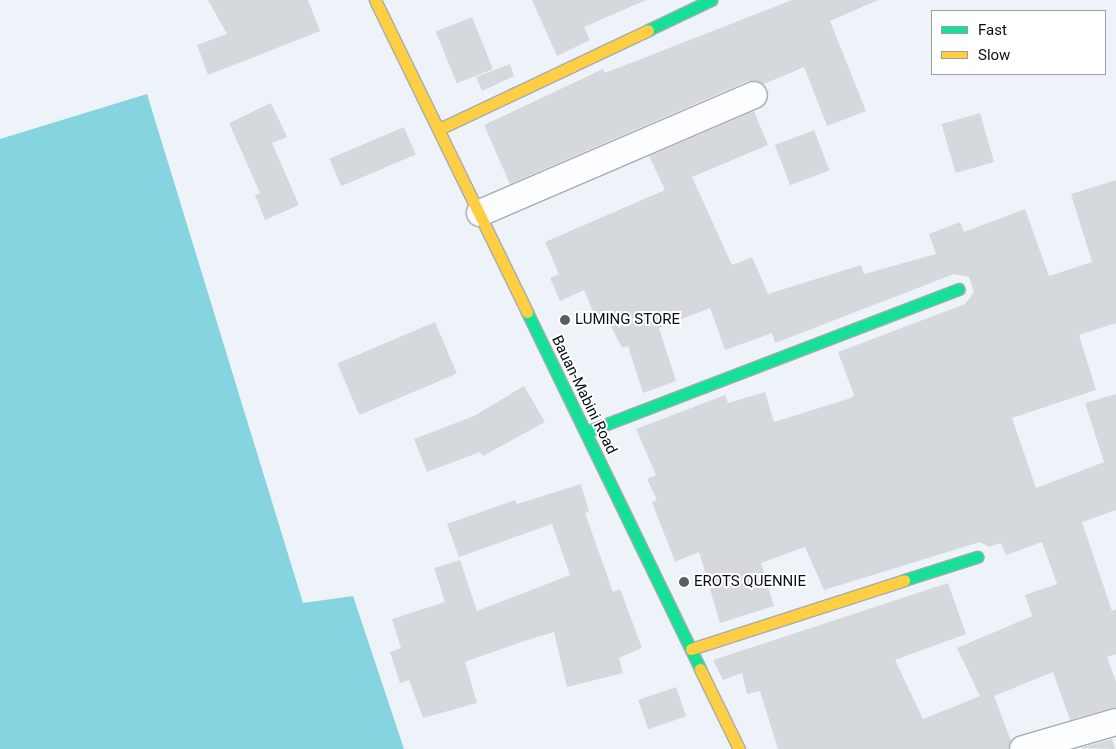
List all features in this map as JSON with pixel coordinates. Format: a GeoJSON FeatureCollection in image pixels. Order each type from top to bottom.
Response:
{"type":"FeatureCollection","features":[{"type":"Feature","properties":{"kind":"street","name":"Bauan-Mabini Road"},"geometry":{"type":"LineString","coordinates":[[375,0],[739,749]]}},
{"type":"Feature","properties":{"kind":"street"},"geometry":{"type":"LineString","coordinates":[[439,129],[711,0]]}},
{"type":"Feature","properties":{"kind":"street"},"geometry":{"type":"LineString","coordinates":[[480,213],[754,95]]}},
{"type":"Feature","properties":{"kind":"street"},"geometry":{"type":"LineString","coordinates":[[586,432],[959,289]]}},
{"type":"Feature","properties":{"kind":"street"},"geometry":{"type":"LineString","coordinates":[[691,649],[976,557]]}},
{"type":"Feature","properties":{"kind":"street"},"geometry":{"type":"LineString","coordinates":[[1023,749],[1116,722]]}},
{"type":"Feature","properties":{"kind":"water"},"geometry":{"type":"Polygon","coordinates":[[[147,94],[303,603],[353,596],[404,749],[0,749],[0,139],[147,94]]]}},
{"type":"Feature","properties":{"kind":"building"},"geometry":{"type":"Polygon","coordinates":[[[208,0],[308,0],[320,31],[208,75],[197,45],[227,34],[208,0]]]}},
{"type":"Feature","properties":{"kind":"building"},"geometry":{"type":"Polygon","coordinates":[[[532,0],[646,0],[584,27],[590,40],[557,56],[532,0]]]}},
{"type":"Feature","properties":{"kind":"building"},"geometry":{"type":"Polygon","coordinates":[[[792,0],[878,0],[830,21],[866,111],[827,126],[804,67],[764,84],[748,81],[510,184],[484,125],[603,69],[605,73],[792,0]]]}},
{"type":"Feature","properties":{"kind":"building"},"geometry":{"type":"Polygon","coordinates":[[[472,17],[493,69],[457,84],[436,32],[472,17]]]}},
{"type":"Feature","properties":{"kind":"building"},"geometry":{"type":"Polygon","coordinates":[[[510,64],[514,76],[482,91],[476,77],[510,64]]]}},
{"type":"Feature","properties":{"kind":"building"},"geometry":{"type":"Polygon","coordinates":[[[271,103],[287,137],[272,143],[299,205],[265,220],[255,195],[260,193],[229,123],[271,103]]]}},
{"type":"Feature","properties":{"kind":"building"},"geometry":{"type":"Polygon","coordinates":[[[754,111],[768,145],[692,177],[732,265],[752,257],[768,294],[861,265],[864,274],[936,254],[929,234],[960,222],[964,232],[1025,209],[1049,276],[1092,262],[1071,194],[1116,180],[1116,323],[1079,335],[1096,390],[1012,418],[1036,488],[1104,462],[1085,403],[1116,394],[1116,510],[1082,522],[1112,611],[1116,609],[1116,654],[1107,657],[1116,682],[1116,707],[1070,720],[1053,672],[994,696],[1011,741],[1008,749],[778,749],[760,691],[747,694],[742,673],[723,680],[713,660],[948,583],[966,634],[895,660],[923,719],[980,696],[957,648],[1032,616],[1025,595],[1057,584],[1042,542],[1006,555],[1001,543],[989,547],[980,542],[824,590],[805,547],[761,563],[774,606],[720,623],[699,552],[675,562],[652,502],[657,500],[647,479],[656,475],[636,429],[725,395],[728,403],[765,392],[774,422],[851,398],[854,395],[838,352],[965,304],[974,292],[969,277],[954,274],[775,343],[772,333],[725,350],[710,308],[659,328],[676,381],[643,393],[628,346],[622,348],[604,312],[595,316],[584,290],[560,301],[550,278],[559,274],[545,242],[665,190],[649,156],[754,111]]]}},
{"type":"Feature","properties":{"kind":"building"},"geometry":{"type":"Polygon","coordinates":[[[980,113],[994,162],[956,173],[942,124],[980,113]]]}},
{"type":"Feature","properties":{"kind":"building"},"geometry":{"type":"Polygon","coordinates":[[[404,127],[416,155],[341,186],[329,159],[404,127]]]}},
{"type":"Feature","properties":{"kind":"building"},"geometry":{"type":"Polygon","coordinates":[[[814,130],[829,170],[790,185],[775,145],[814,130]]]}},
{"type":"Feature","properties":{"kind":"building"},"geometry":{"type":"Polygon","coordinates":[[[435,322],[457,374],[359,415],[337,363],[435,322]]]}},
{"type":"Feature","properties":{"kind":"building"},"geometry":{"type":"Polygon","coordinates":[[[524,386],[545,422],[483,456],[480,452],[427,472],[414,439],[474,416],[524,386]]]}},
{"type":"Feature","properties":{"kind":"building"},"geometry":{"type":"Polygon","coordinates":[[[581,484],[589,512],[585,513],[613,592],[620,589],[642,648],[619,658],[623,673],[567,687],[554,632],[521,642],[465,662],[477,703],[423,718],[409,680],[400,683],[390,652],[401,648],[392,619],[445,602],[434,568],[460,560],[477,611],[570,575],[552,524],[459,557],[447,524],[515,500],[517,504],[581,484]]]}},
{"type":"Feature","properties":{"kind":"building"},"geometry":{"type":"Polygon","coordinates":[[[676,687],[686,716],[648,729],[638,700],[676,687]]]}},
{"type":"Feature","properties":{"kind":"building"},"geometry":{"type":"Polygon","coordinates":[[[1112,739],[1115,749],[1080,748],[1112,739]]]}},
{"type":"Feature","properties":{"kind":"traffic: fast"},"geometry":{"type":"LineString","coordinates":[[648,30],[711,0]]}},
{"type":"Feature","properties":{"kind":"traffic: fast"},"geometry":{"type":"LineString","coordinates":[[586,432],[959,289]]}},
{"type":"Feature","properties":{"kind":"traffic: fast"},"geometry":{"type":"LineString","coordinates":[[527,312],[700,669]]}},
{"type":"Feature","properties":{"kind":"traffic: fast"},"geometry":{"type":"LineString","coordinates":[[904,580],[977,557]]}},
{"type":"Feature","properties":{"kind":"traffic: slow"},"geometry":{"type":"LineString","coordinates":[[375,0],[527,312]]}},
{"type":"Feature","properties":{"kind":"traffic: slow"},"geometry":{"type":"LineString","coordinates":[[439,129],[648,30]]}},
{"type":"Feature","properties":{"kind":"traffic: slow"},"geometry":{"type":"LineString","coordinates":[[691,649],[904,580]]}},
{"type":"Feature","properties":{"kind":"traffic: slow"},"geometry":{"type":"LineString","coordinates":[[700,669],[739,749]]}},
{"type":"Feature","properties":{"kind":"place","name":"LUMING STORE"},"geometry":{"type":"Point","coordinates":[565,320]}},
{"type":"Feature","properties":{"kind":"place","name":"EROTS QUENNIE"},"geometry":{"type":"Point","coordinates":[684,582]}}]}
